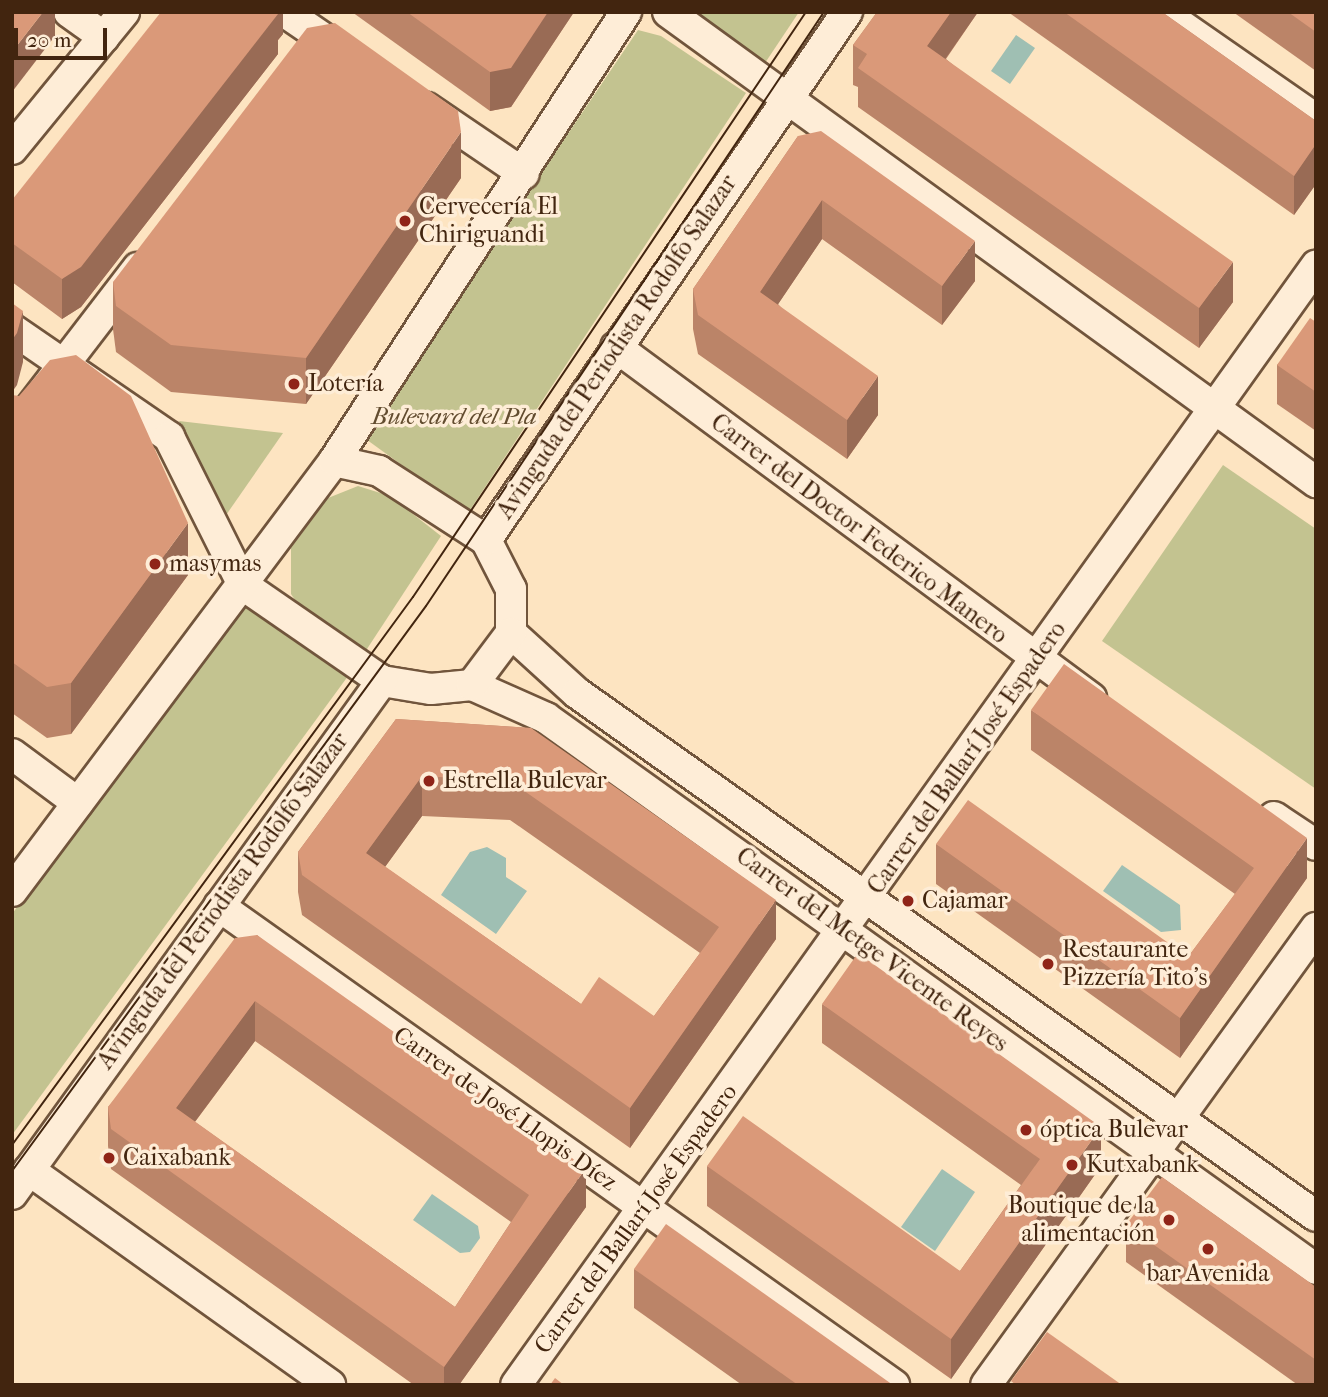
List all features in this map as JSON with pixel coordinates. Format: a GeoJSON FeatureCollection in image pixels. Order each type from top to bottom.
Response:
{"type":"FeatureCollection","features":[{"type":"Feature","properties":{"kind":"street"},"geometry":{"type":"LineString","coordinates":[[69,12],[104,37]]}},
{"type":"Feature","properties":{"kind":"street"},"geometry":{"type":"LineString","coordinates":[[12,149],[124,12]]}},
{"type":"Feature","properties":{"kind":"street"},"geometry":{"type":"LineString","coordinates":[[285,12],[308,44],[362,65]]}},
{"type":"Feature","properties":{"kind":"street"},"geometry":{"type":"LineString","coordinates":[[12,891],[334,461],[524,174],[626,12]]}},
{"type":"Feature","properties":{"kind":"street"},"geometry":{"type":"LineString","coordinates":[[668,12],[784,102],[1316,482]]}},
{"type":"Feature","properties":{"kind":"street","name":"Avinguda del Periodista Rodolfo Salazar"},"geometry":{"type":"LineString","coordinates":[[334,461],[379,471],[486,540],[615,347],[846,12]]}},
{"type":"Feature","properties":{"kind":"street"},"geometry":{"type":"LineString","coordinates":[[1162,12],[1316,119]]}},
{"type":"Feature","properties":{"kind":"street"},"geometry":{"type":"LineString","coordinates":[[397,88],[524,174]]}},
{"type":"Feature","properties":{"kind":"street"},"geometry":{"type":"LineString","coordinates":[[12,432],[156,243]]}},
{"type":"Feature","properties":{"kind":"street","name":"Carrer del Ballarí José Espadero"},"geometry":{"type":"LineString","coordinates":[[516,1385],[642,1206],[846,931],[1211,406],[1316,266]]}},
{"type":"Feature","properties":{"kind":"street"},"geometry":{"type":"LineString","coordinates":[[12,329],[169,437],[243,585],[382,681],[431,689],[472,685],[511,633],[511,589],[486,540]]}},
{"type":"Feature","properties":{"kind":"street","name":"Carrer del Doctor Federico Manero"},"geometry":{"type":"LineString","coordinates":[[615,347],[1035,662],[1117,715]]}},
{"type":"Feature","properties":{"kind":"street","name":"Carrer del Metge Vicente Reyes"},"geometry":{"type":"LineString","coordinates":[[511,633],[577,693],[1182,1118],[1316,1216]]}},
{"type":"Feature","properties":{"kind":"street","name":"Avinguda del Periodista Rodolfo Salazar"},"geometry":{"type":"LineString","coordinates":[[12,1194],[382,681]]}},
{"type":"Feature","properties":{"kind":"street","name":"Carrer del Metge Vicente Reyes"},"geometry":{"type":"LineString","coordinates":[[472,685],[546,718],[1316,1269]]}},
{"type":"Feature","properties":{"kind":"street"},"geometry":{"type":"LineString","coordinates":[[12,754],[78,803]]}},
{"type":"Feature","properties":{"kind":"street"},"geometry":{"type":"LineString","coordinates":[[1246,799],[1316,845]]}},
{"type":"Feature","properties":{"kind":"street","name":"Carrer de José Llopis Díez"},"geometry":{"type":"LineString","coordinates":[[219,906],[894,1385]]}},
{"type":"Feature","properties":{"kind":"street"},"geometry":{"type":"LineString","coordinates":[[986,1385],[1157,1154],[1316,928]]}},
{"type":"Feature","properties":{"kind":"street"},"geometry":{"type":"LineString","coordinates":[[29,1170],[330,1385]]}},
{"type":"Feature","properties":{"kind":"green space"},"geometry":{"type":"Polygon","coordinates":[[[691,12],[799,12],[765,63],[691,12]]]}},
{"type":"Feature","properties":{"kind":"green space","name":"Bulevard del Pla"},"geometry":{"type":"Polygon","coordinates":[[[638,30],[661,36],[746,93],[468,513],[363,437],[638,30]]]}},
{"type":"Feature","properties":{"kind":"green space"},"geometry":{"type":"Polygon","coordinates":[[[179,421],[283,433],[224,518],[179,421]]]}},
{"type":"Feature","properties":{"kind":"green space"},"geometry":{"type":"Polygon","coordinates":[[[1223,465],[1316,529],[1316,789],[1102,641],[1223,465]]]}},
{"type":"Feature","properties":{"kind":"green space","name":"Bulevard del Pla"},"geometry":{"type":"Polygon","coordinates":[[[358,486],[390,496],[441,536],[365,652],[301,609],[291,594],[291,548],[328,498],[358,486]]]}},
{"type":"Feature","properties":{"kind":"green space"},"geometry":{"type":"Polygon","coordinates":[[[240,603],[351,672],[12,1135],[12,914],[240,603]]]}},
{"type":"Feature","properties":{"kind":"shaded area"},"geometry":{"type":"Polygon","coordinates":[[[1016,35],[1035,48],[1010,84],[991,71],[1016,35]]]}},
{"type":"Feature","properties":{"kind":"shaded area"},"geometry":{"type":"Polygon","coordinates":[[[487,847],[506,858],[506,877],[527,891],[496,934],[441,895],[470,852],[487,847]]]}},
{"type":"Feature","properties":{"kind":"shaded area"},"geometry":{"type":"Polygon","coordinates":[[[1122,865],[1180,905],[1181,930],[1161,932],[1103,891],[1122,865]]]}},
{"type":"Feature","properties":{"kind":"shaded area"},"geometry":{"type":"Polygon","coordinates":[[[942,1169],[975,1192],[935,1251],[901,1227],[942,1169]]]}},
{"type":"Feature","properties":{"kind":"shaded area"},"geometry":{"type":"Polygon","coordinates":[[[432,1194],[478,1226],[480,1238],[470,1252],[460,1253],[413,1220],[432,1194]]]}},
{"type":"Feature","properties":{"kind":"building"},"geometry":{"type":"Polygon","coordinates":[[[12,12],[43,12],[12,52],[12,12]]]}},
{"type":"Feature","properties":{"kind":"building"},"geometry":{"type":"Polygon","coordinates":[[[161,12],[278,14],[81,267],[62,279],[12,243],[12,200],[161,12]]]}},
{"type":"Feature","properties":{"kind":"building"},"geometry":{"type":"Polygon","coordinates":[[[407,12],[548,12],[511,68],[490,72],[407,12]]]}},
{"type":"Feature","properties":{"kind":"building"},"geometry":{"type":"Polygon","coordinates":[[[877,12],[951,12],[927,46],[1233,262],[1199,308],[858,68],[867,54],[853,45],[877,12]]]}},
{"type":"Feature","properties":{"kind":"building"},"geometry":{"type":"Polygon","coordinates":[[[1064,12],[1162,12],[1316,121],[1316,144],[1294,176],[1064,12]]]}},
{"type":"Feature","properties":{"kind":"building"},"geometry":{"type":"Polygon","coordinates":[[[1288,12],[1316,12],[1316,32],[1288,12]]]}},
{"type":"Feature","properties":{"kind":"building"},"geometry":{"type":"Polygon","coordinates":[[[335,23],[458,111],[461,132],[306,358],[171,345],[116,306],[113,282],[307,28],[335,23]]]}},
{"type":"Feature","properties":{"kind":"building"},"geometry":{"type":"Polygon","coordinates":[[[821,131],[975,241],[942,286],[822,200],[760,292],[878,376],[847,420],[698,315],[693,289],[798,136],[821,131]]]}},
{"type":"Feature","properties":{"kind":"building"},"geometry":{"type":"Polygon","coordinates":[[[12,303],[23,311],[17,333],[12,340],[12,303]]]}},
{"type":"Feature","properties":{"kind":"building"},"geometry":{"type":"Polygon","coordinates":[[[1310,318],[1316,322],[1316,392],[1277,365],[1310,318]]]}},
{"type":"Feature","properties":{"kind":"building"},"geometry":{"type":"Polygon","coordinates":[[[76,355],[131,396],[188,523],[71,683],[47,687],[12,662],[12,395],[19,396],[50,360],[76,355]]]}},
{"type":"Feature","properties":{"kind":"building"},"geometry":{"type":"Polygon","coordinates":[[[1064,664],[1307,838],[1180,1018],[936,844],[968,800],[1188,957],[1254,868],[1031,710],[1064,664]]]}},
{"type":"Feature","properties":{"kind":"building"},"geometry":{"type":"Polygon","coordinates":[[[396,719],[531,728],[776,900],[630,1108],[302,875],[298,852],[396,719]],[[422,776],[366,853],[581,1004],[599,977],[654,1016],[719,927],[510,781],[422,776]]]}},
{"type":"Feature","properties":{"kind":"building"},"geometry":{"type":"Polygon","coordinates":[[[257,935],[586,1168],[444,1367],[111,1129],[108,1107],[235,938],[257,935]],[[255,1001],[176,1108],[455,1307],[529,1195],[255,1001]]]}},
{"type":"Feature","properties":{"kind":"building"},"geometry":{"type":"Polygon","coordinates":[[[858,953],[1101,1127],[951,1339],[707,1166],[743,1116],[960,1271],[1040,1159],[822,1004],[858,953]]]}},
{"type":"Feature","properties":{"kind":"building"},"geometry":{"type":"Polygon","coordinates":[[[1162,1177],[1316,1287],[1316,1360],[1126,1225],[1162,1177]]]}},
{"type":"Feature","properties":{"kind":"building"},"geometry":{"type":"Polygon","coordinates":[[[666,1224],[893,1385],[798,1385],[634,1269],[666,1224]]]}},
{"type":"Feature","properties":{"kind":"building"},"geometry":{"type":"Polygon","coordinates":[[[1047,1332],[1122,1385],[1016,1385],[1011,1381],[1047,1332]]]}},
{"type":"Feature","properties":{"kind":"building"},"geometry":{"type":"Polygon","coordinates":[[[555,1378],[564,1385],[550,1385],[555,1378]]]}},
{"type":"Feature","properties":{"kind":"tram line"},"geometry":{"type":"LineString","coordinates":[[12,1145],[413,597],[806,12]]}},
{"type":"Feature","properties":{"kind":"tram line"},"geometry":{"type":"LineString","coordinates":[[12,1171],[426,606],[824,12]]}},
{"type":"Feature","properties":{"kind":"place","name":"Cervecería El Chiriguandi"},"geometry":{"type":"Point","coordinates":[405,221]}},
{"type":"Feature","properties":{"kind":"place","name":"Lotería"},"geometry":{"type":"Point","coordinates":[294,384]}},
{"type":"Feature","properties":{"kind":"place","name":"masymas"},"geometry":{"type":"Point","coordinates":[155,564]}},
{"type":"Feature","properties":{"kind":"place","name":"Estrella Bulevar"},"geometry":{"type":"Point","coordinates":[429,781]}},
{"type":"Feature","properties":{"kind":"place","name":"Cajamar"},"geometry":{"type":"Point","coordinates":[908,901]}},
{"type":"Feature","properties":{"kind":"place","name":"Restaurante Pizzería Tito's"},"geometry":{"type":"Point","coordinates":[1048,964]}},
{"type":"Feature","properties":{"kind":"place","name":"óptica Bulevar"},"geometry":{"type":"Point","coordinates":[1026,1130]}},
{"type":"Feature","properties":{"kind":"place","name":"Caixabank"},"geometry":{"type":"Point","coordinates":[109,1158]}},
{"type":"Feature","properties":{"kind":"place","name":"Kutxabank"},"geometry":{"type":"Point","coordinates":[1072,1165]}},
{"type":"Feature","properties":{"kind":"place","name":"Boutique de la alimentación"},"geometry":{"type":"Point","coordinates":[1169,1220]}},
{"type":"Feature","properties":{"kind":"place","name":"bar Avenida"},"geometry":{"type":"Point","coordinates":[1208,1249]}}]}
